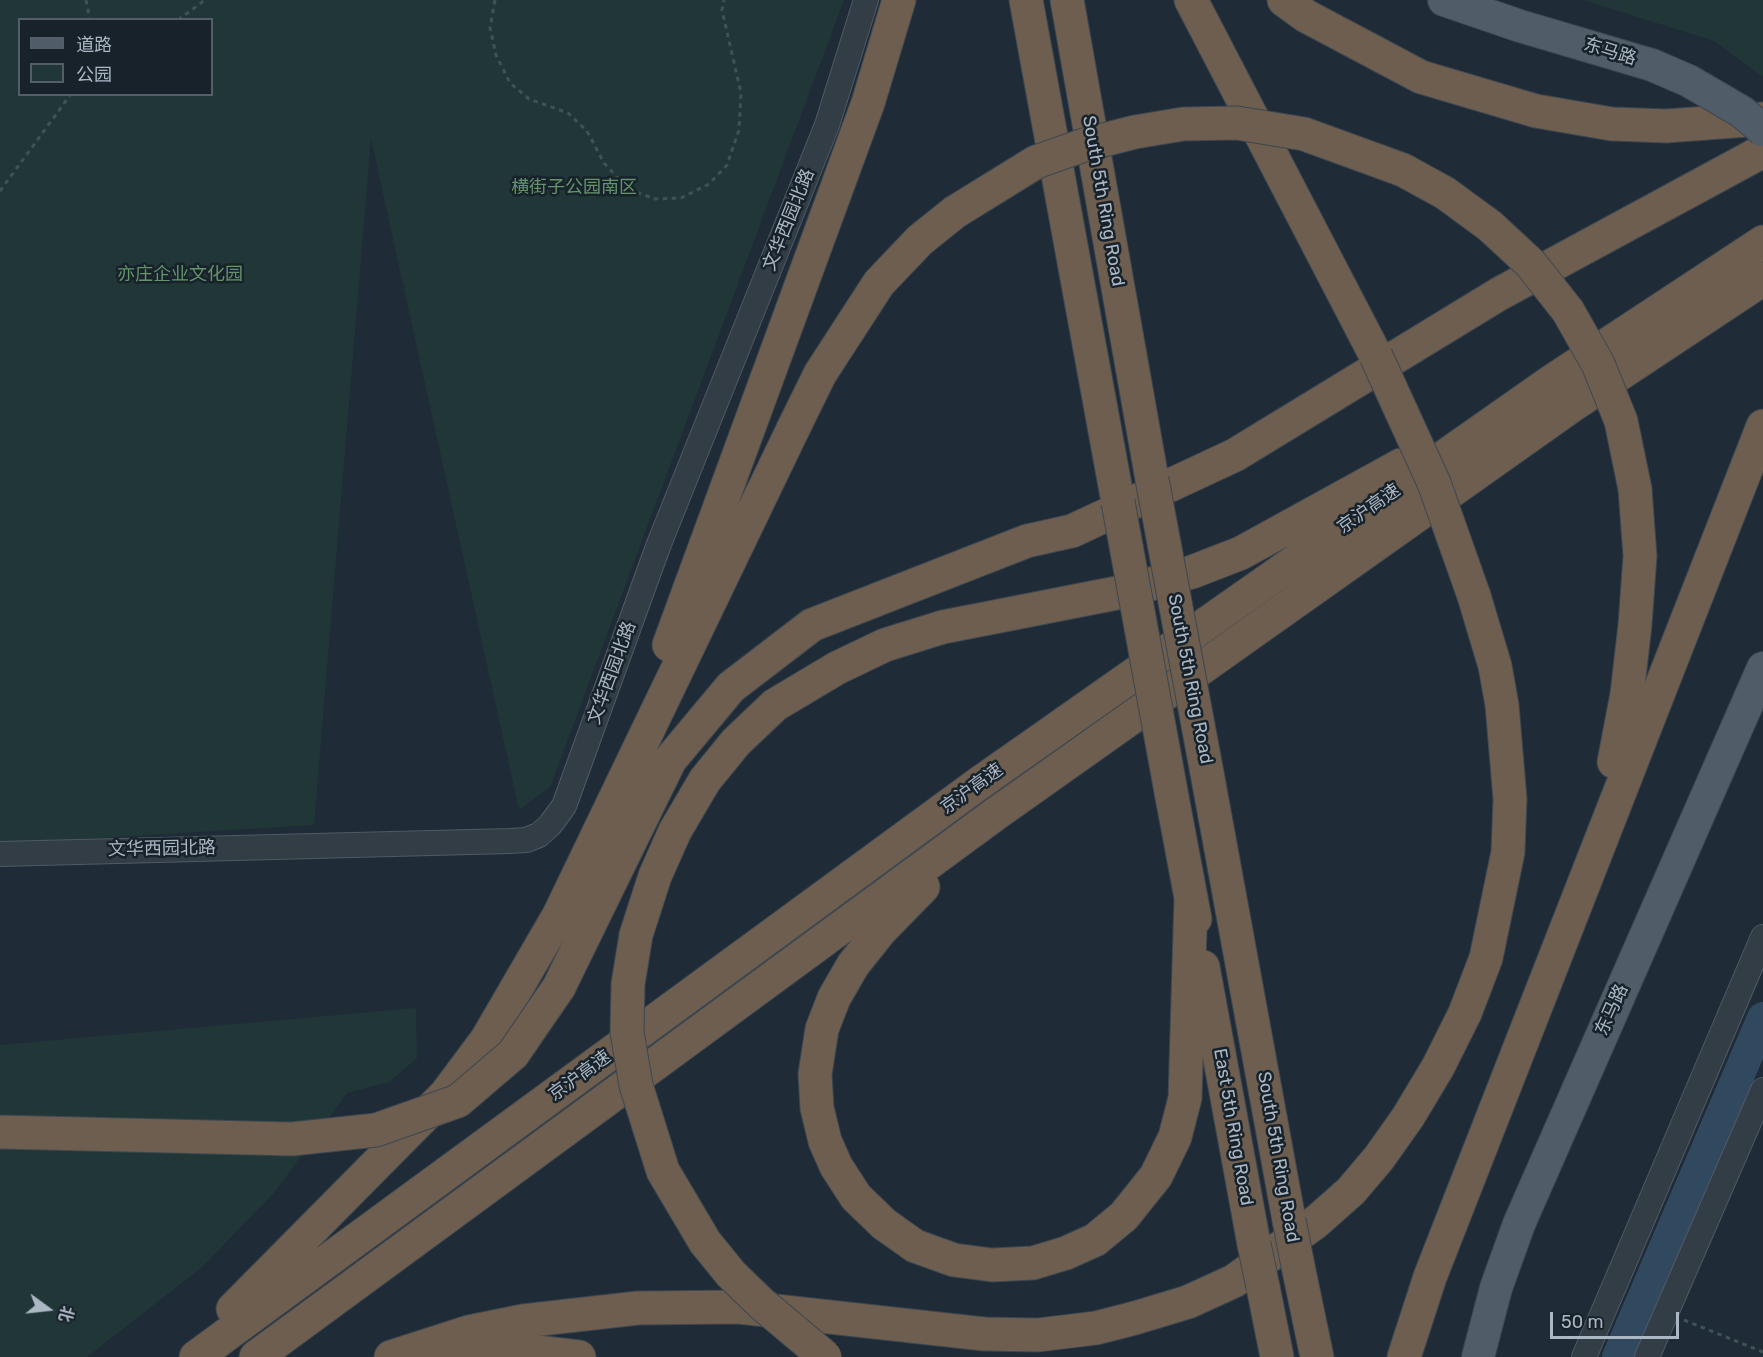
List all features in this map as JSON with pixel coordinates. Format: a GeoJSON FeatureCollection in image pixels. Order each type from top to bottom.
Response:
{"type":"FeatureCollection","features":[{"type":"Feature","properties":{"kind":"highway"},"geometry":{"type":"LineString","coordinates":[[600,830],[868,103],[899,0]]}},
{"type":"Feature","properties":{"kind":"highway","name":"South 5th Ring Road"},"geometry":{"type":"LineString","coordinates":[[1026,0],[1191,897]]}},
{"type":"Feature","properties":{"kind":"highway","name":"South 5th Ring Road"},"geometry":{"type":"LineString","coordinates":[[1067,0],[1152,478],[1289,1220],[1317,1357]]}},
{"type":"Feature","properties":{"kind":"highway"},"geometry":{"type":"LineString","coordinates":[[391,1357],[414,1348],[491,1328],[638,1308],[739,1307],[984,1334],[1038,1335],[1096,1328],[1135,1318],[1188,1302],[1242,1275],[1316,1222],[1351,1191],[1379,1158],[1408,1117],[1438,1067],[1465,1013],[1486,958],[1508,852],[1510,799],[1502,705],[1495,666],[1434,483],[1376,356],[1191,0]]}},
{"type":"Feature","properties":{"kind":"highway"},"geometry":{"type":"LineString","coordinates":[[1284,0],[1306,16],[1421,77],[1536,111],[1612,124],[1666,126],[1763,119]]}},
{"type":"Feature","properties":{"kind":"highway"},"geometry":{"type":"LineString","coordinates":[[186,1357],[446,1094],[487,1039],[524,979],[559,915],[820,374],[879,283],[920,240],[955,212],[1036,162],[1084,145],[1135,132],[1183,124],[1237,123],[1304,134],[1403,170],[1445,193],[1490,226],[1531,264],[1568,311],[1593,355],[1621,421],[1635,489],[1640,556],[1627,694],[1612,773],[1582,886]]}},
{"type":"Feature","properties":{"kind":"highway"},"geometry":{"type":"LineString","coordinates":[[0,1132],[292,1139],[376,1130],[458,1101],[513,1054],[560,987],[670,760],[731,687],[812,625],[1027,541],[1072,531],[1235,455],[1499,294],[1763,151]]}},
{"type":"Feature","properties":{"kind":"highway","name":"京沪高速"},"geometry":{"type":"LineString","coordinates":[[196,1357],[978,784],[1552,381],[1763,242]]}},
{"type":"Feature","properties":{"kind":"highway","name":"京沪高速"},"geometry":{"type":"LineString","coordinates":[[256,1357],[997,813],[1570,407],[1763,279]]}},
{"type":"Feature","properties":{"kind":"highway"},"geometry":{"type":"LineString","coordinates":[[825,1357],[771,1312],[731,1274],[705,1242],[663,1171],[636,1084],[627,1032],[628,984],[636,935],[655,876],[675,831],[705,780],[736,742],[775,705],[828,673],[885,645],[943,627],[1127,591],[1192,572],[1241,553],[1552,381]]}},
{"type":"Feature","properties":{"kind":"highway"},"geometry":{"type":"LineString","coordinates":[[1404,1357],[1430,1277],[1763,426]]}},
{"type":"Feature","properties":{"kind":"highway"},"geometry":{"type":"LineString","coordinates":[[997,813],[880,931],[853,965],[834,998],[822,1029],[815,1074],[817,1108],[825,1142],[836,1166],[856,1197],[884,1224],[915,1246],[954,1260],[992,1265],[1033,1263],[1066,1253],[1095,1240],[1124,1216],[1156,1176],[1174,1137],[1185,1098],[1191,897]]}},
{"type":"Feature","properties":{"kind":"highway","name":"East 5th Ring Road"},"geometry":{"type":"LineString","coordinates":[[1191,897],[1254,1244],[1277,1357]]}},
{"type":"Feature","properties":{"kind":"highway"},"geometry":{"type":"LineString","coordinates":[[434,1357],[519,1350],[579,1357]]}},
{"type":"Feature","properties":{"kind":"main road","name":"东马路"},"geometry":{"type":"LineString","coordinates":[[1444,0],[1520,26],[1652,65],[1689,81],[1742,112],[1763,130]]}},
{"type":"Feature","properties":{"kind":"main road","name":"东马路"},"geometry":{"type":"LineString","coordinates":[[1478,1357],[1496,1288],[1519,1224],[1763,668]]}},
{"type":"Feature","properties":{"kind":"street","name":"文华西园北路"},"geometry":{"type":"LineString","coordinates":[[0,854],[510,841],[532,838],[550,825],[564,806],[659,544],[827,125],[866,0]]}},
{"type":"Feature","properties":{"kind":"street"},"geometry":{"type":"LineString","coordinates":[[1584,1357],[1763,937]]}},
{"type":"Feature","properties":{"kind":"street"},"geometry":{"type":"LineString","coordinates":[[1647,1357],[1763,1090]]}},
{"type":"Feature","properties":{"kind":"path"},"geometry":{"type":"LineString","coordinates":[[86,0],[90,18]]}},
{"type":"Feature","properties":{"kind":"path"},"geometry":{"type":"LineString","coordinates":[[181,18],[205,0]]}},
{"type":"Feature","properties":{"kind":"path"},"geometry":{"type":"LineString","coordinates":[[495,0],[490,28],[496,55],[510,83],[529,99],[568,113],[587,131],[604,163],[628,189],[655,199],[681,198],[709,184],[727,165],[739,130],[741,93],[722,10],[724,0]]}},
{"type":"Feature","properties":{"kind":"path"},"geometry":{"type":"LineString","coordinates":[[0,191],[70,96]]}},
{"type":"Feature","properties":{"kind":"path"},"geometry":{"type":"LineString","coordinates":[[1667,1313],[1763,1352]]}},
{"type":"Feature","properties":{"kind":"green space"},"geometry":{"type":"Polygon","coordinates":[[[0,0],[844,0],[550,787],[519,810],[371,139],[314,825],[0,844],[0,0]]]}},
{"type":"Feature","properties":{"kind":"green space"},"geometry":{"type":"Polygon","coordinates":[[[1583,0],[1763,0],[1763,77],[1714,41],[1583,0]]]}},
{"type":"Feature","properties":{"kind":"green space"},"geometry":{"type":"Polygon","coordinates":[[[416,1008],[417,1058],[389,1082],[347,1093],[274,1193],[201,1268],[87,1357],[0,1357],[0,1045],[416,1008]]]}},
{"type":"Feature","properties":{"kind":"waterway"},"geometry":{"type":"LineString","coordinates":[[1618,1357],[1763,1018]]}},
{"type":"Feature","properties":{"kind":"park label","name":"横街子公园南区"},"geometry":{"type":"Point","coordinates":[574,188]}},
{"type":"Feature","properties":{"kind":"park label","name":"亦庄企业文化园"},"geometry":{"type":"Point","coordinates":[180,275]}}]}
